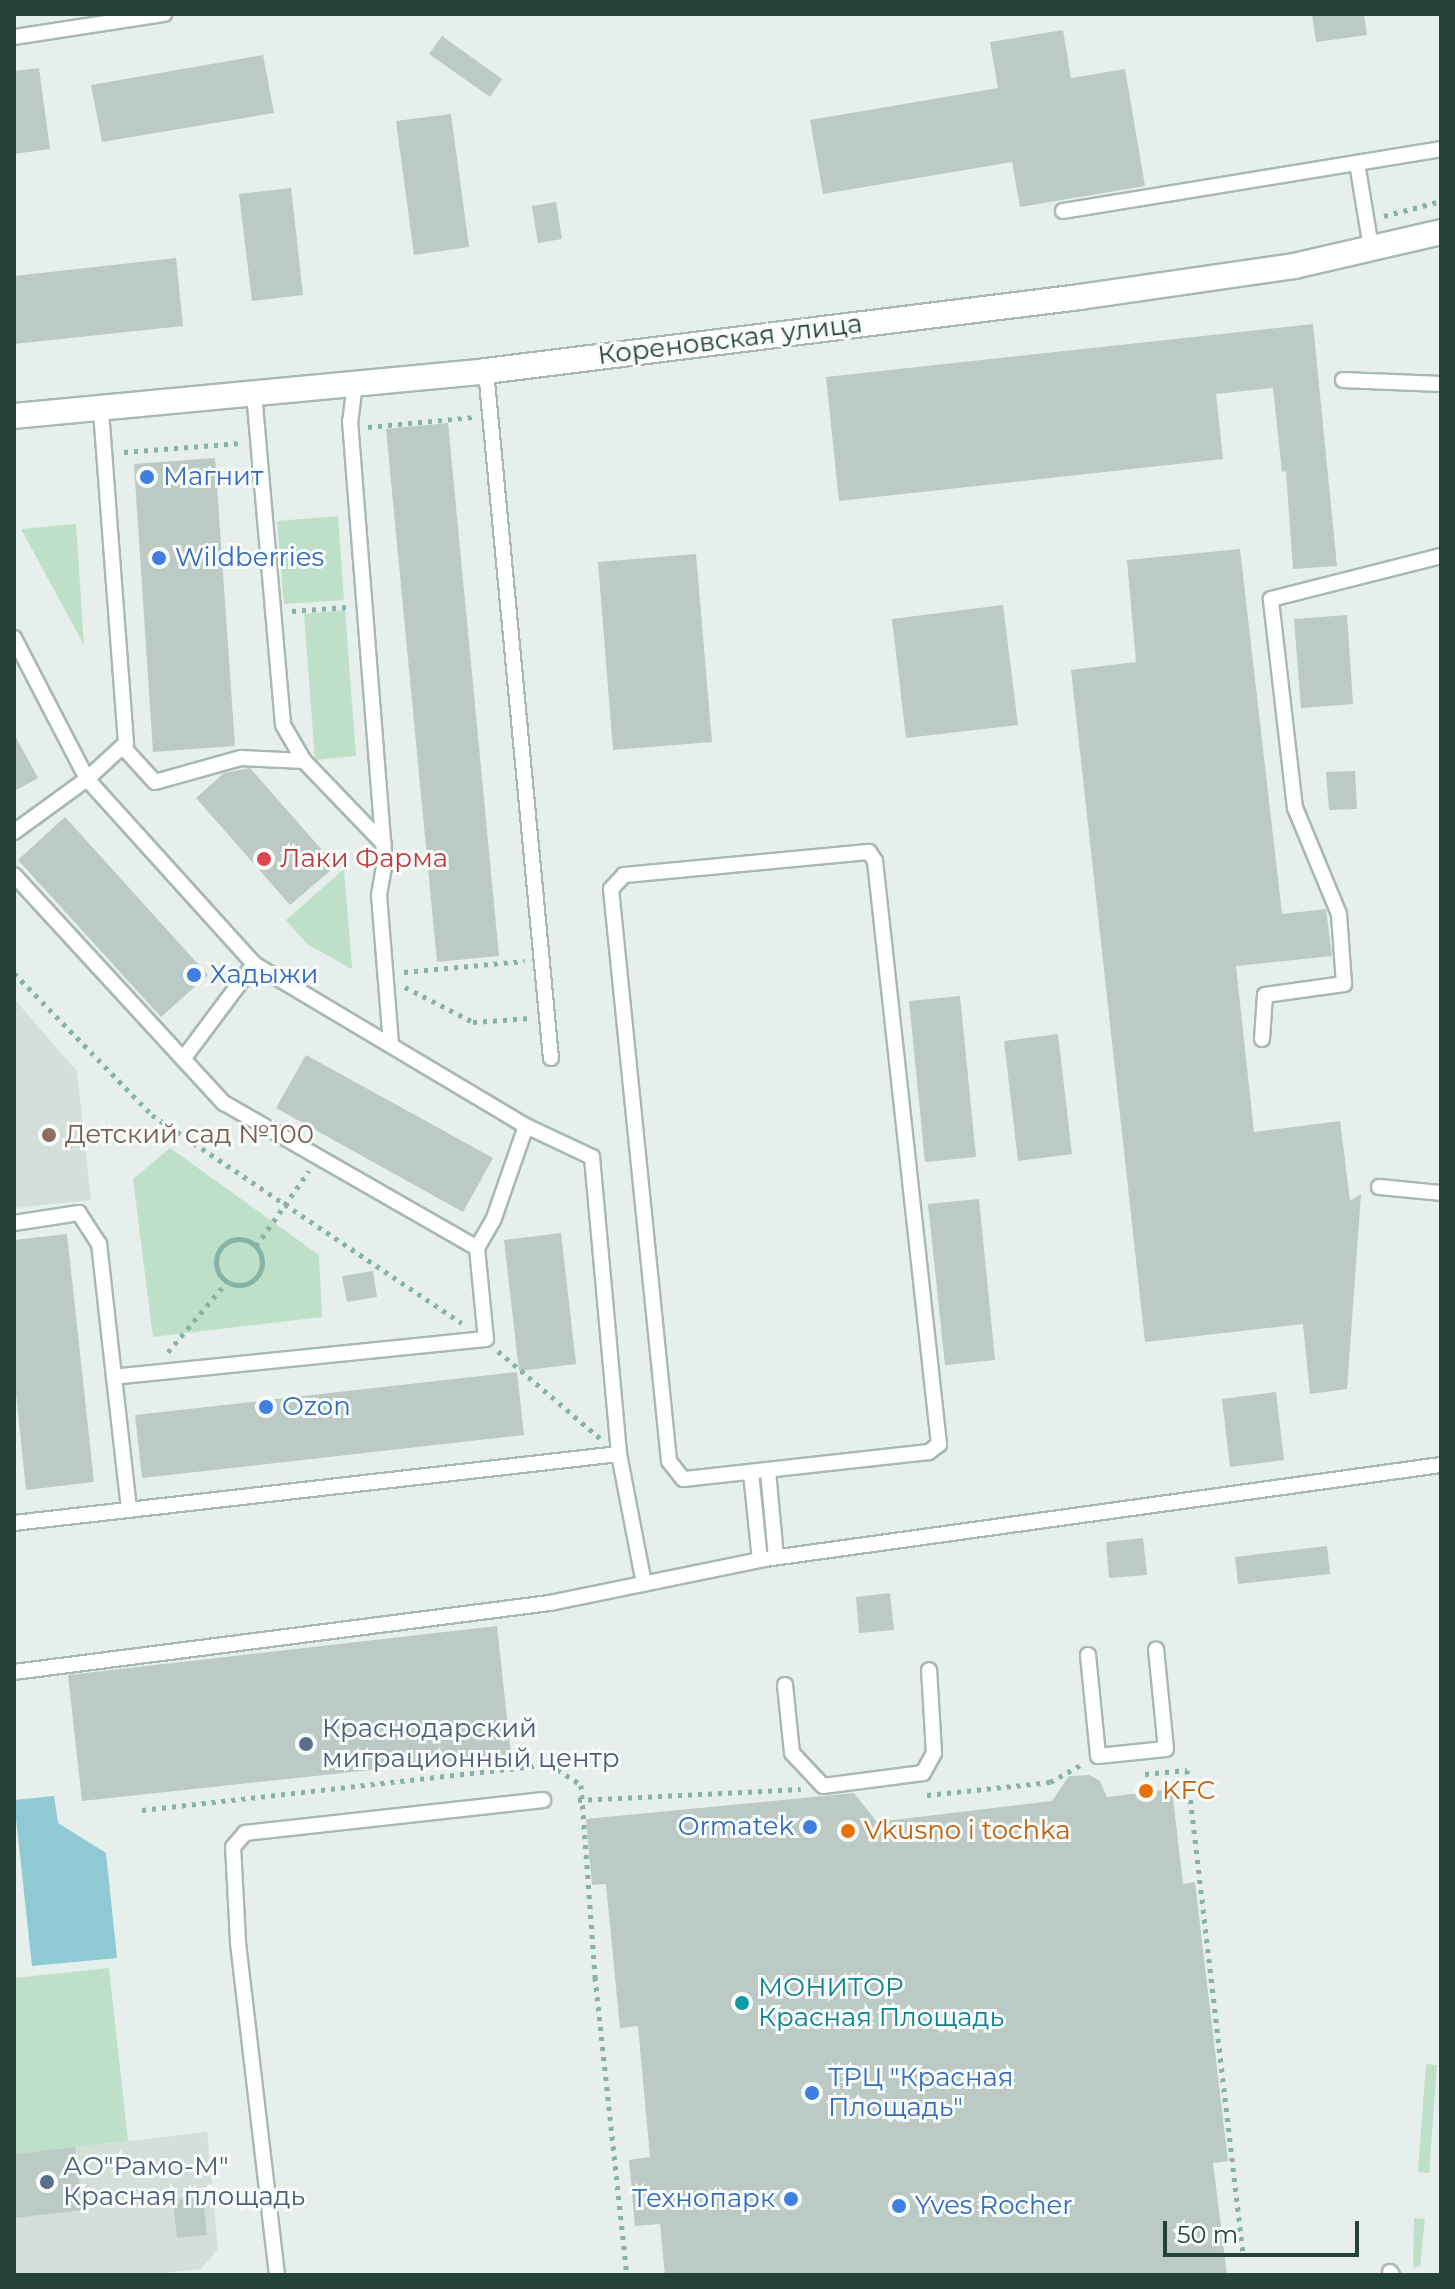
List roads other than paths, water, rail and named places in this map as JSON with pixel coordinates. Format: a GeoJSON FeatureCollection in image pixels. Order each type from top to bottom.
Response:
{"type":"FeatureCollection","features":[{"type":"Feature","properties":{"kind":"street","name":"Кореновская улица"},"geometry":{"type":"LineString","coordinates":[[14,416],[486,371],[1080,297],[1294,266],[1441,232]]}},
{"type":"Feature","properties":{"kind":"lane"},"geometry":{"type":"LineString","coordinates":[[14,37],[164,14]]}},
{"type":"Feature","properties":{"kind":"lane"},"geometry":{"type":"LineString","coordinates":[[1063,211],[1441,149]]}},
{"type":"Feature","properties":{"kind":"lane"},"geometry":{"type":"LineString","coordinates":[[1357,163],[1371,248]]}},
{"type":"Feature","properties":{"kind":"lane"},"geometry":{"type":"LineString","coordinates":[[486,371],[551,1058]]}},
{"type":"Feature","properties":{"kind":"lane"},"geometry":{"type":"LineString","coordinates":[[1343,380],[1441,384]]}},
{"type":"Feature","properties":{"kind":"lane"},"geometry":{"type":"LineString","coordinates":[[355,383],[351,425],[384,844],[379,895],[391,1045]]}},
{"type":"Feature","properties":{"kind":"lane"},"geometry":{"type":"LineString","coordinates":[[254,393],[279,712],[304,761],[384,844]]}},
{"type":"Feature","properties":{"kind":"lane"},"geometry":{"type":"LineString","coordinates":[[14,832],[87,779],[123,747],[127,739],[101,407]]}},
{"type":"Feature","properties":{"kind":"lane"},"geometry":{"type":"LineString","coordinates":[[1262,1039],[1265,995],[1344,984],[1339,914],[1295,808],[1271,599],[1441,556]]}},
{"type":"Feature","properties":{"kind":"lane"},"geometry":{"type":"LineString","coordinates":[[14,638],[87,779],[254,964],[526,1126],[592,1157],[619,1454],[644,1584]]}},
{"type":"Feature","properties":{"kind":"lane"},"geometry":{"type":"LineString","coordinates":[[123,747],[155,782],[241,758],[304,761]]}},
{"type":"Feature","properties":{"kind":"lane"},"geometry":{"type":"LineString","coordinates":[[869,852],[877,873],[941,1436],[929,1452],[751,1473],[683,1479],[669,1461],[611,889],[624,875],[869,852]]}},
{"type":"Feature","properties":{"kind":"lane"},"geometry":{"type":"LineString","coordinates":[[14,875],[224,1103],[477,1248]]}},
{"type":"Feature","properties":{"kind":"lane"},"geometry":{"type":"LineString","coordinates":[[183,1059],[254,964]]}},
{"type":"Feature","properties":{"kind":"lane"},"geometry":{"type":"LineString","coordinates":[[114,1377],[486,1339],[477,1248],[494,1218],[526,1126]]}},
{"type":"Feature","properties":{"kind":"lane"},"geometry":{"type":"LineString","coordinates":[[1379,1187],[1441,1193]]}},
{"type":"Feature","properties":{"kind":"lane"},"geometry":{"type":"LineString","coordinates":[[14,1223],[79,1213],[99,1244],[129,1509]]}},
{"type":"Feature","properties":{"kind":"lane"},"geometry":{"type":"LineString","coordinates":[[14,1523],[619,1454]]}},
{"type":"Feature","properties":{"kind":"lane"},"geometry":{"type":"LineString","coordinates":[[14,1672],[550,1603],[776,1557],[1441,1465]]}},
{"type":"Feature","properties":{"kind":"lane"},"geometry":{"type":"LineString","coordinates":[[768,1471],[776,1557]]}},
{"type":"Feature","properties":{"kind":"lane"},"geometry":{"type":"LineString","coordinates":[[751,1473],[760,1560]]}},
{"type":"Feature","properties":{"kind":"lane"},"geometry":{"type":"LineString","coordinates":[[1088,1655],[1098,1756],[1166,1749],[1156,1649]]}},
{"type":"Feature","properties":{"kind":"lane"},"geometry":{"type":"LineString","coordinates":[[785,1685],[792,1753],[823,1786],[923,1773],[934,1753],[929,1670]]}},
{"type":"Feature","properties":{"kind":"lane"},"geometry":{"type":"LineString","coordinates":[[277,2275],[238,1941],[233,1847],[245,1833],[543,1800]]}},
{"type":"Feature","properties":{"kind":"water"},"geometry":{"type":"Polygon","coordinates":[[[54,1796],[58,1823],[106,1853],[117,1958],[32,1966],[14,1800],[54,1796]]]}},
{"type":"Feature","properties":{"kind":"place","name":"Магнит"},"geometry":{"type":"Point","coordinates":[147,477]}},
{"type":"Feature","properties":{"kind":"place","name":"Wildberries"},"geometry":{"type":"Point","coordinates":[159,558]}},
{"type":"Feature","properties":{"kind":"place","name":"Лаки Фарма"},"geometry":{"type":"Point","coordinates":[264,859]}},
{"type":"Feature","properties":{"kind":"place","name":"Хадыжи"},"geometry":{"type":"Point","coordinates":[194,975]}},
{"type":"Feature","properties":{"kind":"place","name":"Детский сад №100"},"geometry":{"type":"Point","coordinates":[49,1135]}},
{"type":"Feature","properties":{"kind":"place","name":"Ozon"},"geometry":{"type":"Point","coordinates":[266,1407]}},
{"type":"Feature","properties":{"kind":"place","name":"Краснодарский миграционный центр"},"geometry":{"type":"Point","coordinates":[306,1744]}},
{"type":"Feature","properties":{"kind":"place","name":"KFC"},"geometry":{"type":"Point","coordinates":[1146,1791]}},
{"type":"Feature","properties":{"kind":"place","name":"Ormatek"},"geometry":{"type":"Point","coordinates":[810,1827]}},
{"type":"Feature","properties":{"kind":"place","name":"Vkusno i tochka"},"geometry":{"type":"Point","coordinates":[848,1831]}},
{"type":"Feature","properties":{"kind":"place","name":"МОНИТОР Красная Площадь"},"geometry":{"type":"Point","coordinates":[742,2003]}},
{"type":"Feature","properties":{"kind":"place","name":"ТРЦ \"Красная Площадь\""},"geometry":{"type":"Point","coordinates":[812,2093]}},
{"type":"Feature","properties":{"kind":"place","name":"АО\"Рамо-М\" Красная площадь"},"geometry":{"type":"Point","coordinates":[47,2182]}},
{"type":"Feature","properties":{"kind":"place","name":"Технопарк"},"geometry":{"type":"Point","coordinates":[791,2199]}},
{"type":"Feature","properties":{"kind":"place","name":"Yves Rocher"},"geometry":{"type":"Point","coordinates":[899,2206]}}]}
